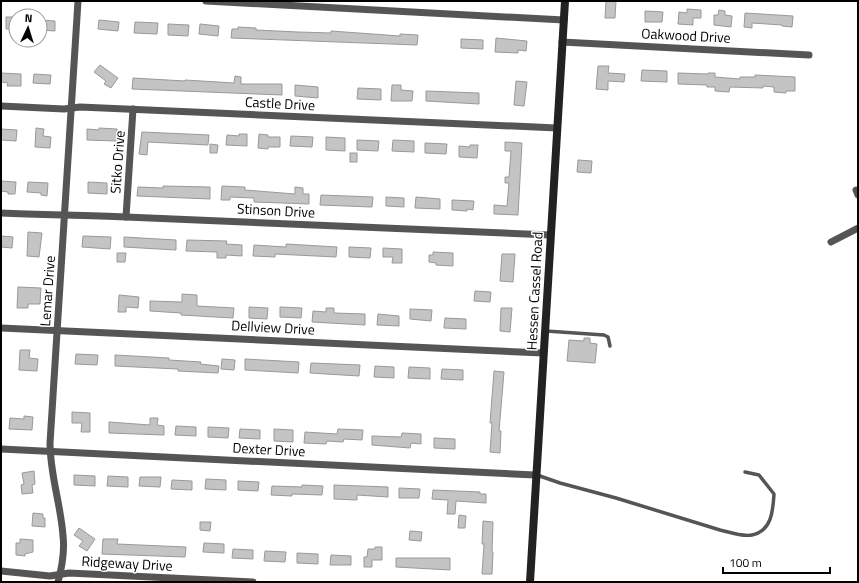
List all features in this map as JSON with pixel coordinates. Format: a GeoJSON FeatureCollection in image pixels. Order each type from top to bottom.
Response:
{"type":"FeatureCollection","features":[{"type":"Feature","properties":{"kind":"main road","name":"Hessen Cassel Road"},"geometry":{"type":"LineString","coordinates":[[530,582],[565,1]]}},
{"type":"Feature","properties":{"kind":"street","name":"Lemar Drive"},"geometry":{"type":"LineString","coordinates":[[59,578],[63,561],[63,535],[52,475],[50,451],[78,1]]}},
{"type":"Feature","properties":{"kind":"street"},"geometry":{"type":"LineString","coordinates":[[206,1],[564,20]]}},
{"type":"Feature","properties":{"kind":"street","name":"Oakwood Drive"},"geometry":{"type":"LineString","coordinates":[[562,42],[809,54]]}},
{"type":"Feature","properties":{"kind":"street","name":"Castle Drive"},"geometry":{"type":"LineString","coordinates":[[1,106],[64,109],[80,107],[133,109],[557,128]]}},
{"type":"Feature","properties":{"kind":"street","name":"Sitko Drive"},"geometry":{"type":"LineString","coordinates":[[126,216],[133,109]]}},
{"type":"Feature","properties":{"kind":"street","name":"Stinson Drive"},"geometry":{"type":"LineString","coordinates":[[1,214],[126,216],[550,236]]}},
{"type":"Feature","properties":{"kind":"street"},"geometry":{"type":"LineString","coordinates":[[831,242],[858,228]]}},
{"type":"Feature","properties":{"kind":"street","name":"Dellview Drive"},"geometry":{"type":"LineString","coordinates":[[1,328],[543,353]]}},
{"type":"Feature","properties":{"kind":"street","name":"Dexter Drive"},"geometry":{"type":"LineString","coordinates":[[1,449],[536,475]]}},
{"type":"Feature","properties":{"kind":"street","name":"Ridgeway Drive"},"geometry":{"type":"LineString","coordinates":[[1,572],[59,578],[69,573],[253,582]]}},
{"type":"Feature","properties":{"kind":"lane"},"geometry":{"type":"LineString","coordinates":[[545,331],[604,335],[608,337],[610,346]]}},
{"type":"Feature","properties":{"kind":"lane"},"geometry":{"type":"LineString","coordinates":[[536,475],[560,484],[616,498],[713,528],[737,534],[751,535],[764,530],[769,523],[773,511],[774,494],[759,475],[744,472]]}},
{"type":"Feature","properties":{"kind":"building"},"geometry":{"type":"Polygon","coordinates":[[[606,1],[616,1],[615,18],[605,18],[606,1]]]}},
{"type":"Feature","properties":{"kind":"building"},"geometry":{"type":"Polygon","coordinates":[[[687,9],[701,10],[701,18],[693,18],[693,25],[678,24],[679,12],[687,13],[687,9]]]}},
{"type":"Feature","properties":{"kind":"building"},"geometry":{"type":"Polygon","coordinates":[[[719,10],[725,11],[725,15],[732,16],[731,27],[714,25],[714,15],[718,15],[719,10]]]}},
{"type":"Feature","properties":{"kind":"building"},"geometry":{"type":"Polygon","coordinates":[[[645,11],[663,12],[662,22],[645,22],[645,11]]]}},
{"type":"Feature","properties":{"kind":"building"},"geometry":{"type":"Polygon","coordinates":[[[745,13],[793,16],[792,27],[752,23],[752,28],[744,27],[745,13]]]}},
{"type":"Feature","properties":{"kind":"building"},"geometry":{"type":"Polygon","coordinates":[[[6,17],[8,17],[8,29],[6,29],[6,17]]]}},
{"type":"Feature","properties":{"kind":"building"},"geometry":{"type":"Polygon","coordinates":[[[99,20],[119,22],[118,31],[98,29],[99,20]]]}},
{"type":"Feature","properties":{"kind":"building"},"geometry":{"type":"Polygon","coordinates":[[[48,21],[55,21],[55,31],[48,31],[48,21]]]}},
{"type":"Feature","properties":{"kind":"building"},"geometry":{"type":"Polygon","coordinates":[[[135,22],[158,23],[157,34],[134,33],[135,22]]]}},
{"type":"Feature","properties":{"kind":"building"},"geometry":{"type":"Polygon","coordinates":[[[168,24],[189,25],[188,36],[168,35],[168,24]]]}},
{"type":"Feature","properties":{"kind":"building"},"geometry":{"type":"Polygon","coordinates":[[[200,24],[219,26],[218,36],[199,34],[200,24]]]}},
{"type":"Feature","properties":{"kind":"building"},"geometry":{"type":"Polygon","coordinates":[[[238,27],[256,28],[256,30],[298,32],[331,33],[331,31],[400,36],[400,34],[418,35],[417,45],[231,38],[232,29],[238,29],[238,27]]]}},
{"type":"Feature","properties":{"kind":"building"},"geometry":{"type":"Polygon","coordinates":[[[496,38],[527,41],[526,51],[518,50],[518,53],[495,52],[496,38]]]}},
{"type":"Feature","properties":{"kind":"building"},"geometry":{"type":"Polygon","coordinates":[[[461,39],[483,40],[483,49],[461,48],[461,39]]]}},
{"type":"Feature","properties":{"kind":"building"},"geometry":{"type":"Polygon","coordinates":[[[100,65],[118,78],[111,88],[104,84],[106,81],[94,72],[100,65]]]}},
{"type":"Feature","properties":{"kind":"building"},"geometry":{"type":"Polygon","coordinates":[[[598,66],[609,66],[608,73],[625,74],[624,82],[608,81],[608,90],[596,89],[598,66]]]}},
{"type":"Feature","properties":{"kind":"building"},"geometry":{"type":"Polygon","coordinates":[[[642,70],[667,71],[667,82],[641,81],[642,70]]]}},
{"type":"Feature","properties":{"kind":"building"},"geometry":{"type":"Polygon","coordinates":[[[1,73],[21,74],[21,86],[7,86],[8,83],[1,82],[1,73]]]}},
{"type":"Feature","properties":{"kind":"building"},"geometry":{"type":"Polygon","coordinates":[[[678,73],[715,73],[715,77],[740,79],[740,77],[755,77],[755,75],[795,77],[795,91],[786,91],[786,93],[774,92],[774,87],[763,86],[763,88],[730,87],[729,92],[715,91],[715,87],[707,87],[707,85],[678,84],[678,73]]]}},
{"type":"Feature","properties":{"kind":"building"},"geometry":{"type":"Polygon","coordinates":[[[34,74],[51,75],[50,84],[33,83],[34,74]]]}},
{"type":"Feature","properties":{"kind":"building"},"geometry":{"type":"Polygon","coordinates":[[[235,76],[241,77],[241,84],[282,84],[282,95],[132,89],[133,78],[234,83],[235,76]]]}},
{"type":"Feature","properties":{"kind":"building"},"geometry":{"type":"Polygon","coordinates":[[[516,81],[527,82],[524,106],[514,105],[516,81]]]}},
{"type":"Feature","properties":{"kind":"building"},"geometry":{"type":"Polygon","coordinates":[[[295,85],[318,87],[318,98],[295,96],[295,85]]]}},
{"type":"Feature","properties":{"kind":"building"},"geometry":{"type":"Polygon","coordinates":[[[392,85],[401,85],[401,90],[413,91],[412,101],[391,101],[392,85]]]}},
{"type":"Feature","properties":{"kind":"building"},"geometry":{"type":"Polygon","coordinates":[[[358,88],[381,89],[381,100],[357,99],[358,88]]]}},
{"type":"Feature","properties":{"kind":"building"},"geometry":{"type":"Polygon","coordinates":[[[426,91],[479,93],[479,104],[426,101],[426,91]]]}},
{"type":"Feature","properties":{"kind":"building"},"geometry":{"type":"Polygon","coordinates":[[[36,128],[44,129],[43,136],[51,137],[50,148],[35,147],[36,128]]]}},
{"type":"Feature","properties":{"kind":"building"},"geometry":{"type":"Polygon","coordinates":[[[99,128],[117,129],[116,141],[87,140],[87,129],[99,130],[99,128]]]}},
{"type":"Feature","properties":{"kind":"building"},"geometry":{"type":"Polygon","coordinates":[[[1,129],[17,130],[16,141],[1,140],[1,129]]]}},
{"type":"Feature","properties":{"kind":"building"},"geometry":{"type":"Polygon","coordinates":[[[142,132],[209,135],[208,145],[148,142],[147,155],[139,154],[142,132]]]}},
{"type":"Feature","properties":{"kind":"building"},"geometry":{"type":"Polygon","coordinates":[[[239,134],[247,134],[247,146],[226,145],[227,135],[239,136],[239,134]]]}},
{"type":"Feature","properties":{"kind":"building"},"geometry":{"type":"Polygon","coordinates":[[[259,134],[268,135],[268,137],[280,137],[280,147],[268,147],[268,149],[258,148],[259,134]]]}},
{"type":"Feature","properties":{"kind":"building"},"geometry":{"type":"Polygon","coordinates":[[[291,136],[313,137],[312,147],[290,146],[291,136]]]}},
{"type":"Feature","properties":{"kind":"building"},"geometry":{"type":"Polygon","coordinates":[[[326,137],[345,138],[345,151],[326,150],[326,137]]]}},
{"type":"Feature","properties":{"kind":"building"},"geometry":{"type":"Polygon","coordinates":[[[357,140],[379,141],[378,151],[357,150],[357,140]]]}},
{"type":"Feature","properties":{"kind":"building"},"geometry":{"type":"Polygon","coordinates":[[[393,140],[414,141],[414,152],[392,151],[393,140]]]}},
{"type":"Feature","properties":{"kind":"building"},"geometry":{"type":"Polygon","coordinates":[[[505,142],[522,143],[518,215],[494,214],[494,205],[507,206],[509,183],[505,183],[505,177],[509,177],[511,151],[505,151],[505,142]]]}},
{"type":"Feature","properties":{"kind":"building"},"geometry":{"type":"Polygon","coordinates":[[[425,143],[447,144],[446,154],[425,153],[425,143]]]}},
{"type":"Feature","properties":{"kind":"building"},"geometry":{"type":"Polygon","coordinates":[[[210,144],[218,145],[217,153],[210,153],[210,144]]]}},
{"type":"Feature","properties":{"kind":"building"},"geometry":{"type":"Polygon","coordinates":[[[470,145],[478,145],[477,158],[459,157],[459,146],[470,147],[470,145]]]}},
{"type":"Feature","properties":{"kind":"building"},"geometry":{"type":"Polygon","coordinates":[[[350,153],[357,153],[357,162],[350,162],[350,153]]]}},
{"type":"Feature","properties":{"kind":"building"},"geometry":{"type":"Polygon","coordinates":[[[578,160],[592,161],[591,173],[577,172],[578,160]]]}},
{"type":"Feature","properties":{"kind":"building"},"geometry":{"type":"Polygon","coordinates":[[[1,181],[16,182],[15,194],[8,194],[8,192],[1,191],[1,181]]]}},
{"type":"Feature","properties":{"kind":"building"},"geometry":{"type":"Polygon","coordinates":[[[28,182],[48,183],[47,196],[41,195],[41,193],[27,192],[28,182]]]}},
{"type":"Feature","properties":{"kind":"building"},"geometry":{"type":"Polygon","coordinates":[[[88,182],[107,183],[107,194],[88,193],[88,182]]]}},
{"type":"Feature","properties":{"kind":"building"},"geometry":{"type":"Polygon","coordinates":[[[163,186],[210,187],[210,199],[137,196],[138,187],[163,188],[163,186]]]}},
{"type":"Feature","properties":{"kind":"building"},"geometry":{"type":"Polygon","coordinates":[[[222,186],[245,187],[245,190],[295,194],[295,187],[303,188],[303,194],[309,194],[309,204],[254,202],[254,198],[230,197],[230,200],[221,200],[222,186]]]}},
{"type":"Feature","properties":{"kind":"building"},"geometry":{"type":"Polygon","coordinates":[[[321,195],[373,197],[372,207],[320,205],[321,195]]]}},
{"type":"Feature","properties":{"kind":"building"},"geometry":{"type":"Polygon","coordinates":[[[386,197],[404,198],[404,207],[386,206],[386,197]]]}},
{"type":"Feature","properties":{"kind":"building"},"geometry":{"type":"Polygon","coordinates":[[[416,197],[440,199],[440,209],[415,208],[416,197]]]}},
{"type":"Feature","properties":{"kind":"building"},"geometry":{"type":"Polygon","coordinates":[[[452,200],[474,201],[473,210],[452,210],[452,200]]]}},
{"type":"Feature","properties":{"kind":"building"},"geometry":{"type":"Polygon","coordinates":[[[28,232],[42,233],[39,257],[27,256],[28,232]]]}},
{"type":"Feature","properties":{"kind":"building"},"geometry":{"type":"Polygon","coordinates":[[[1,236],[13,237],[12,248],[1,247],[1,236]]]}},
{"type":"Feature","properties":{"kind":"building"},"geometry":{"type":"Polygon","coordinates":[[[83,236],[111,237],[110,249],[82,247],[83,236]]]}},
{"type":"Feature","properties":{"kind":"building"},"geometry":{"type":"Polygon","coordinates":[[[124,237],[176,240],[176,250],[124,247],[124,237]]]}},
{"type":"Feature","properties":{"kind":"building"},"geometry":{"type":"Polygon","coordinates":[[[187,240],[227,241],[226,244],[242,245],[242,256],[226,255],[226,258],[217,258],[217,252],[186,251],[187,240]]]}},
{"type":"Feature","properties":{"kind":"building"},"geometry":{"type":"Polygon","coordinates":[[[286,244],[337,247],[336,257],[275,254],[275,257],[253,256],[254,245],[286,247],[286,244]]]}},
{"type":"Feature","properties":{"kind":"building"},"geometry":{"type":"Polygon","coordinates":[[[349,247],[371,248],[370,258],[349,257],[349,247]]]}},
{"type":"Feature","properties":{"kind":"building"},"geometry":{"type":"Polygon","coordinates":[[[383,248],[402,249],[402,263],[392,263],[393,257],[383,257],[383,248]]]}},
{"type":"Feature","properties":{"kind":"building"},"geometry":{"type":"Polygon","coordinates":[[[433,252],[453,253],[453,266],[436,265],[436,263],[429,262],[429,255],[433,255],[433,252]]]}},
{"type":"Feature","properties":{"kind":"building"},"geometry":{"type":"Polygon","coordinates":[[[117,253],[126,253],[125,262],[117,262],[117,253]]]}},
{"type":"Feature","properties":{"kind":"building"},"geometry":{"type":"Polygon","coordinates":[[[502,254],[515,254],[513,282],[500,281],[502,254]]]}},
{"type":"Feature","properties":{"kind":"building"},"geometry":{"type":"Polygon","coordinates":[[[18,287],[41,288],[40,304],[28,304],[28,308],[17,308],[18,287]]]}},
{"type":"Feature","properties":{"kind":"building"},"geometry":{"type":"Polygon","coordinates":[[[475,291],[491,292],[490,302],[474,301],[475,291]]]}},
{"type":"Feature","properties":{"kind":"building"},"geometry":{"type":"Polygon","coordinates":[[[182,294],[197,295],[197,306],[234,308],[233,318],[181,315],[181,313],[150,311],[150,301],[182,302],[182,294]]]}},
{"type":"Feature","properties":{"kind":"building"},"geometry":{"type":"Polygon","coordinates":[[[119,295],[139,297],[138,308],[126,307],[126,312],[118,312],[119,295]]]}},
{"type":"Feature","properties":{"kind":"building"},"geometry":{"type":"Polygon","coordinates":[[[249,307],[268,308],[267,319],[249,318],[249,307]]]}},
{"type":"Feature","properties":{"kind":"building"},"geometry":{"type":"Polygon","coordinates":[[[280,307],[302,308],[301,318],[280,317],[280,307]]]}},
{"type":"Feature","properties":{"kind":"building"},"geometry":{"type":"Polygon","coordinates":[[[326,308],[334,308],[334,313],[365,314],[365,325],[312,322],[313,311],[326,312],[326,308]]]}},
{"type":"Feature","properties":{"kind":"building"},"geometry":{"type":"Polygon","coordinates":[[[501,308],[512,308],[510,332],[500,331],[501,308]]]}},
{"type":"Feature","properties":{"kind":"building"},"geometry":{"type":"Polygon","coordinates":[[[410,309],[432,310],[431,321],[410,319],[410,309]]]}},
{"type":"Feature","properties":{"kind":"building"},"geometry":{"type":"Polygon","coordinates":[[[378,314],[399,316],[399,326],[377,325],[378,314]]]}},
{"type":"Feature","properties":{"kind":"building"},"geometry":{"type":"Polygon","coordinates":[[[445,318],[466,319],[466,329],[444,328],[445,318]]]}},
{"type":"Feature","properties":{"kind":"building"},"geometry":{"type":"Polygon","coordinates":[[[584,338],[590,338],[590,343],[597,344],[595,363],[567,361],[569,340],[584,341],[584,338]]]}},
{"type":"Feature","properties":{"kind":"building"},"geometry":{"type":"Polygon","coordinates":[[[20,350],[30,350],[29,358],[38,359],[37,371],[19,370],[20,350]]]}},
{"type":"Feature","properties":{"kind":"building"},"geometry":{"type":"Polygon","coordinates":[[[76,354],[98,355],[97,365],[75,364],[76,354]]]}},
{"type":"Feature","properties":{"kind":"building"},"geometry":{"type":"Polygon","coordinates":[[[115,355],[169,358],[169,360],[201,362],[200,364],[219,366],[218,373],[178,371],[178,369],[115,366],[115,355]]]}},
{"type":"Feature","properties":{"kind":"building"},"geometry":{"type":"Polygon","coordinates":[[[222,359],[235,360],[234,370],[221,369],[222,359]]]}},
{"type":"Feature","properties":{"kind":"building"},"geometry":{"type":"Polygon","coordinates":[[[245,359],[299,362],[298,373],[245,370],[245,359]]]}},
{"type":"Feature","properties":{"kind":"building"},"geometry":{"type":"Polygon","coordinates":[[[311,363],[360,365],[359,376],[310,373],[311,363]]]}},
{"type":"Feature","properties":{"kind":"building"},"geometry":{"type":"Polygon","coordinates":[[[375,366],[394,367],[394,378],[374,377],[375,366]]]}},
{"type":"Feature","properties":{"kind":"building"},"geometry":{"type":"Polygon","coordinates":[[[409,367],[430,368],[430,379],[408,378],[409,367]]]}},
{"type":"Feature","properties":{"kind":"building"},"geometry":{"type":"Polygon","coordinates":[[[442,369],[463,370],[463,380],[441,379],[442,369]]]}},
{"type":"Feature","properties":{"kind":"building"},"geometry":{"type":"Polygon","coordinates":[[[494,371],[504,372],[499,431],[501,431],[500,453],[490,452],[492,423],[490,423],[494,371]]]}},
{"type":"Feature","properties":{"kind":"building"},"geometry":{"type":"Polygon","coordinates":[[[72,412],[90,413],[90,432],[81,432],[82,423],[72,423],[72,412]]]}},
{"type":"Feature","properties":{"kind":"building"},"geometry":{"type":"Polygon","coordinates":[[[24,416],[33,417],[32,430],[9,429],[10,418],[24,419],[24,416]]]}},
{"type":"Feature","properties":{"kind":"building"},"geometry":{"type":"Polygon","coordinates":[[[150,418],[158,418],[157,425],[164,426],[164,435],[109,433],[109,422],[150,425],[150,418]]]}},
{"type":"Feature","properties":{"kind":"building"},"geometry":{"type":"Polygon","coordinates":[[[176,426],[196,427],[196,436],[175,435],[176,426]]]}},
{"type":"Feature","properties":{"kind":"building"},"geometry":{"type":"Polygon","coordinates":[[[208,427],[229,428],[228,438],[208,437],[208,427]]]}},
{"type":"Feature","properties":{"kind":"building"},"geometry":{"type":"Polygon","coordinates":[[[240,429],[260,430],[260,439],[239,438],[240,429]]]}},
{"type":"Feature","properties":{"kind":"building"},"geometry":{"type":"Polygon","coordinates":[[[274,429],[293,430],[293,442],[274,441],[274,429]]]}},
{"type":"Feature","properties":{"kind":"building"},"geometry":{"type":"Polygon","coordinates":[[[338,429],[363,430],[362,440],[344,439],[343,442],[327,441],[326,444],[304,443],[305,432],[337,434],[338,429]]]}},
{"type":"Feature","properties":{"kind":"building"},"geometry":{"type":"Polygon","coordinates":[[[402,433],[421,434],[421,444],[411,443],[410,448],[372,445],[372,436],[401,437],[402,433]]]}},
{"type":"Feature","properties":{"kind":"building"},"geometry":{"type":"Polygon","coordinates":[[[434,438],[455,439],[455,449],[434,448],[434,438]]]}},
{"type":"Feature","properties":{"kind":"building"},"geometry":{"type":"Polygon","coordinates":[[[34,471],[35,484],[32,485],[33,493],[22,494],[21,485],[24,484],[22,473],[34,471]]]}},
{"type":"Feature","properties":{"kind":"building"},"geometry":{"type":"Polygon","coordinates":[[[74,475],[95,476],[95,486],[74,485],[74,475]]]}},
{"type":"Feature","properties":{"kind":"building"},"geometry":{"type":"Polygon","coordinates":[[[108,476],[128,477],[128,487],[107,486],[108,476]]]}},
{"type":"Feature","properties":{"kind":"building"},"geometry":{"type":"Polygon","coordinates":[[[140,477],[161,477],[160,487],[139,486],[140,477]]]}},
{"type":"Feature","properties":{"kind":"building"},"geometry":{"type":"Polygon","coordinates":[[[206,479],[226,480],[226,490],[205,489],[206,479]]]}},
{"type":"Feature","properties":{"kind":"building"},"geometry":{"type":"Polygon","coordinates":[[[172,480],[192,481],[192,490],[171,489],[172,480]]]}},
{"type":"Feature","properties":{"kind":"building"},"geometry":{"type":"Polygon","coordinates":[[[238,481],[259,482],[258,491],[238,490],[238,481]]]}},
{"type":"Feature","properties":{"kind":"building"},"geometry":{"type":"Polygon","coordinates":[[[302,485],[323,486],[322,495],[271,495],[272,486],[302,487],[302,485]]]}},
{"type":"Feature","properties":{"kind":"building"},"geometry":{"type":"Polygon","coordinates":[[[334,485],[388,487],[388,497],[357,495],[357,500],[334,499],[334,485]]]}},
{"type":"Feature","properties":{"kind":"building"},"geometry":{"type":"Polygon","coordinates":[[[399,488],[420,489],[419,498],[399,498],[399,488]]]}},
{"type":"Feature","properties":{"kind":"building"},"geometry":{"type":"Polygon","coordinates":[[[433,490],[480,492],[480,494],[486,494],[486,503],[456,501],[455,514],[447,514],[448,500],[432,499],[433,490]]]}},
{"type":"Feature","properties":{"kind":"building"},"geometry":{"type":"Polygon","coordinates":[[[33,513],[43,514],[43,518],[45,518],[45,527],[32,526],[33,513]]]}},
{"type":"Feature","properties":{"kind":"building"},"geometry":{"type":"Polygon","coordinates":[[[459,515],[466,516],[465,528],[458,528],[459,515]]]}},
{"type":"Feature","properties":{"kind":"building"},"geometry":{"type":"Polygon","coordinates":[[[483,521],[493,522],[492,574],[482,574],[484,544],[482,544],[483,521]]]}},
{"type":"Feature","properties":{"kind":"building"},"geometry":{"type":"Polygon","coordinates":[[[200,522],[211,522],[210,531],[200,530],[200,522]]]}},
{"type":"Feature","properties":{"kind":"building"},"geometry":{"type":"Polygon","coordinates":[[[79,528],[95,539],[87,551],[79,546],[83,541],[74,535],[79,528]]]}},
{"type":"Feature","properties":{"kind":"building"},"geometry":{"type":"Polygon","coordinates":[[[410,531],[422,532],[421,541],[409,540],[410,531]]]}},
{"type":"Feature","properties":{"kind":"building"},"geometry":{"type":"Polygon","coordinates":[[[20,539],[33,540],[33,552],[25,554],[25,556],[16,555],[16,543],[20,543],[20,539]]]}},
{"type":"Feature","properties":{"kind":"building"},"geometry":{"type":"Polygon","coordinates":[[[103,539],[118,539],[117,544],[186,547],[185,557],[102,554],[103,539]]]}},
{"type":"Feature","properties":{"kind":"building"},"geometry":{"type":"Polygon","coordinates":[[[204,543],[224,544],[224,553],[203,552],[204,543]]]}},
{"type":"Feature","properties":{"kind":"building"},"geometry":{"type":"Polygon","coordinates":[[[375,547],[382,547],[382,560],[372,560],[372,567],[364,567],[364,557],[367,557],[368,549],[375,549],[375,547]]]}},
{"type":"Feature","properties":{"kind":"building"},"geometry":{"type":"Polygon","coordinates":[[[233,549],[253,550],[253,559],[232,558],[233,549]]]}},
{"type":"Feature","properties":{"kind":"building"},"geometry":{"type":"Polygon","coordinates":[[[265,551],[286,552],[285,562],[264,561],[265,551]]]}},
{"type":"Feature","properties":{"kind":"building"},"geometry":{"type":"Polygon","coordinates":[[[297,553],[318,554],[318,564],[297,563],[297,553]]]}},
{"type":"Feature","properties":{"kind":"building"},"geometry":{"type":"Polygon","coordinates":[[[331,555],[351,556],[351,565],[330,565],[331,555]]]}},
{"type":"Feature","properties":{"kind":"building"},"geometry":{"type":"Polygon","coordinates":[[[396,558],[450,558],[450,570],[396,567],[396,558]]]}}]}
